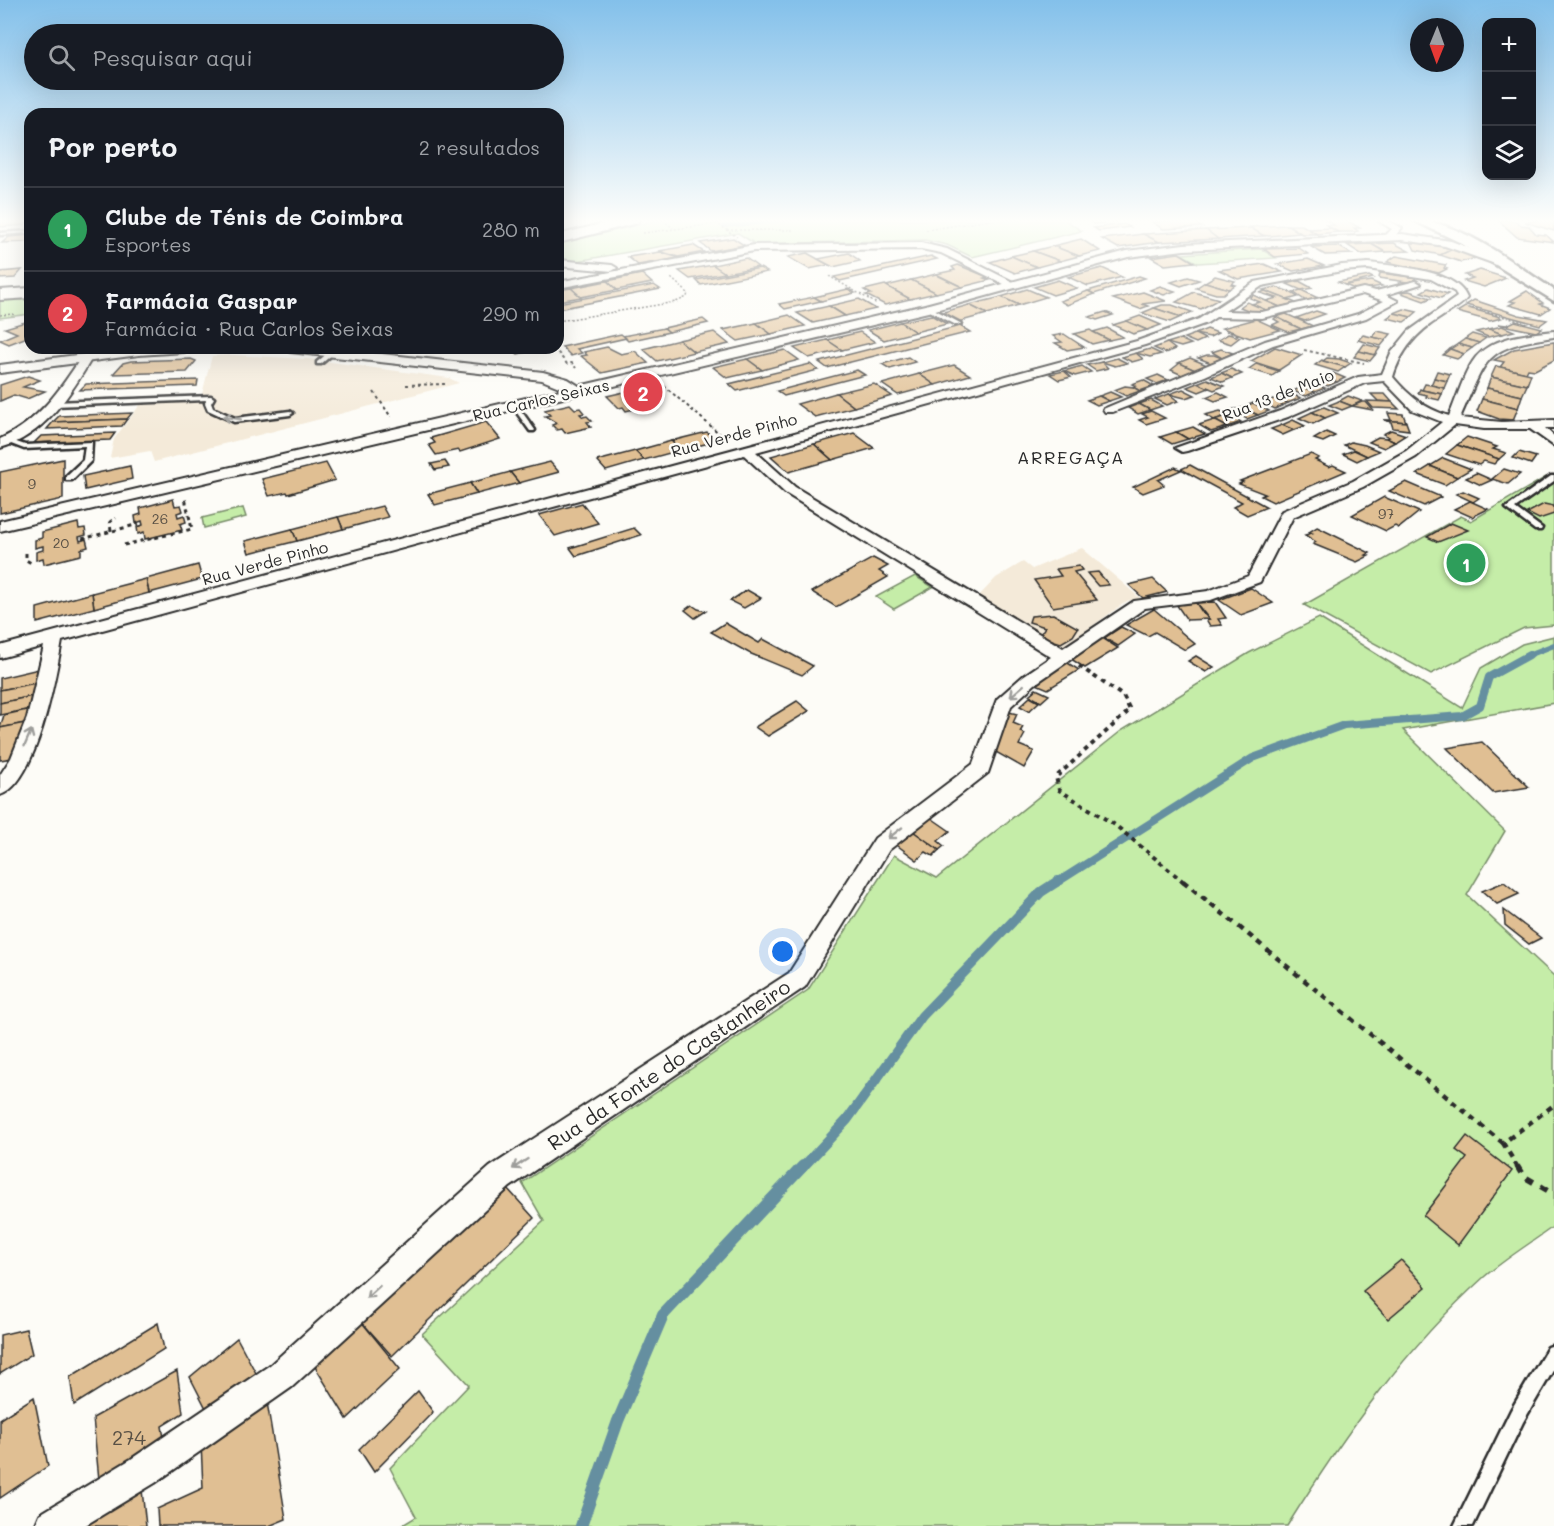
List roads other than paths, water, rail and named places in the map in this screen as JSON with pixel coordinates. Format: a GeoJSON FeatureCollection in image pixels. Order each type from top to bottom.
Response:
{"type":"FeatureCollection","features":[{"type":"Feature","properties":{"kind":"main road"},"geometry":{"type":"LineString","coordinates":[[0,295],[24,293]]}},
{"type":"Feature","properties":{"kind":"street","name":"Rua Carlos Seixas"},"geometry":{"type":"LineString","coordinates":[[0,526],[515,406],[991,291]]}},
{"type":"Feature","properties":{"kind":"street","name":"Rua Verde Pinho"},"geometry":{"type":"LineString","coordinates":[[5,651],[1141,343],[1182,330],[1216,314],[1249,291]]}},
{"type":"Feature","properties":{"kind":"street"},"geometry":{"type":"LineString","coordinates":[[1216,314],[1262,315],[1362,291]]}},
{"type":"Feature","properties":{"kind":"street"},"geometry":{"type":"LineString","coordinates":[[1109,409],[1201,374],[1269,343],[1351,320],[1393,302],[1364,291]]}},
{"type":"Feature","properties":{"kind":"street"},"geometry":{"type":"LineString","coordinates":[[1376,294],[1387,291]]}},
{"type":"Feature","properties":{"kind":"street","name":"Rua Verde Pinho"},"geometry":{"type":"LineString","coordinates":[[1387,373],[1395,353],[1407,337],[1456,304],[1462,298],[1459,291]]}},
{"type":"Feature","properties":{"kind":"street","name":"Rua da Fonte do Castanheiro"},"geometry":{"type":"LineString","coordinates":[[52,1526],[143,1471],[281,1376],[500,1177],[797,981],[882,844],[981,768],[1003,703],[1063,656],[1140,604],[1211,595],[1254,579],[1287,514],[1358,484],[1411,454],[1453,420],[1481,359],[1496,348],[1518,339],[1554,333]]}},
{"type":"Feature","properties":{"kind":"street"},"geometry":{"type":"LineString","coordinates":[[0,369],[108,354]]}},
{"type":"Feature","properties":{"kind":"street"},"geometry":{"type":"LineString","coordinates":[[311,354],[325,358],[543,376],[563,382],[577,391]]}},
{"type":"Feature","properties":{"kind":"street"},"geometry":{"type":"LineString","coordinates":[[4,442],[34,424],[54,404],[86,357]]}},
{"type":"Feature","properties":{"kind":"street"},"geometry":{"type":"LineString","coordinates":[[1387,373],[1418,408],[1453,420],[1533,425],[1554,424]]}},
{"type":"Feature","properties":{"kind":"street","name":"Rua 13 de Maio"},"geometry":{"type":"LineString","coordinates":[[1182,448],[1284,414],[1362,380],[1387,373]]}},
{"type":"Feature","properties":{"kind":"street"},"geometry":{"type":"LineString","coordinates":[[1533,425],[1554,442]]}},
{"type":"Feature","properties":{"kind":"street"},"geometry":{"type":"LineString","coordinates":[[742,450],[790,490],[1063,656]]}},
{"type":"Feature","properties":{"kind":"street"},"geometry":{"type":"LineString","coordinates":[[0,633],[5,651]]}},
{"type":"Feature","properties":{"kind":"street"},"geometry":{"type":"LineString","coordinates":[[0,788],[11,779],[34,723],[46,681],[54,638]]}},
{"type":"Feature","properties":{"kind":"lane"},"geometry":{"type":"LineString","coordinates":[[928,308],[957,324]]}},
{"type":"Feature","properties":{"kind":"lane"},"geometry":{"type":"LineString","coordinates":[[54,404],[211,398],[208,403],[210,409],[234,420],[290,413]]}},
{"type":"Feature","properties":{"kind":"lane"},"geometry":{"type":"LineString","coordinates":[[515,406],[532,430]]}},
{"type":"Feature","properties":{"kind":"lane"},"geometry":{"type":"LineString","coordinates":[[4,442],[24,447],[89,444],[87,461],[69,478]]}},
{"type":"Feature","properties":{"kind":"lane"},"geometry":{"type":"LineString","coordinates":[[1538,528],[1510,508],[1554,478]]}},
{"type":"Feature","properties":{"kind":"lane"},"geometry":{"type":"LineString","coordinates":[[1463,1526],[1517,1416],[1554,1353]]}},
{"type":"Feature","properties":{"kind":"waterway"},"geometry":{"type":"LineString","coordinates":[[1526,656],[1554,645]]}},
{"type":"Feature","properties":{"kind":"waterway"},"geometry":{"type":"LineString","coordinates":[[1056,883],[1253,758],[1344,725],[1462,716],[1480,706],[1489,677],[1529,655]]}},
{"type":"Feature","properties":{"kind":"waterway"},"geometry":{"type":"LineString","coordinates":[[802,1168],[847,1120],[922,1016],[1041,892],[1058,881]]}},
{"type":"Feature","properties":{"kind":"waterway"},"geometry":{"type":"LineString","coordinates":[[581,1526],[618,1421],[663,1315],[803,1166]]}},
{"type":"Feature","properties":{"kind":"place","name":"Farmácia Gaspar"},"geometry":{"type":"Point","coordinates":[643,392]}},
{"type":"Feature","properties":{"kind":"place","name":"Clube de Ténis de Coimbra"},"geometry":{"type":"Point","coordinates":[1466,563]}},
{"type":"Feature","properties":{"kind":"district","name":"ARREGAÇA"},"geometry":{"type":"Point","coordinates":[1071,458]}}]}
